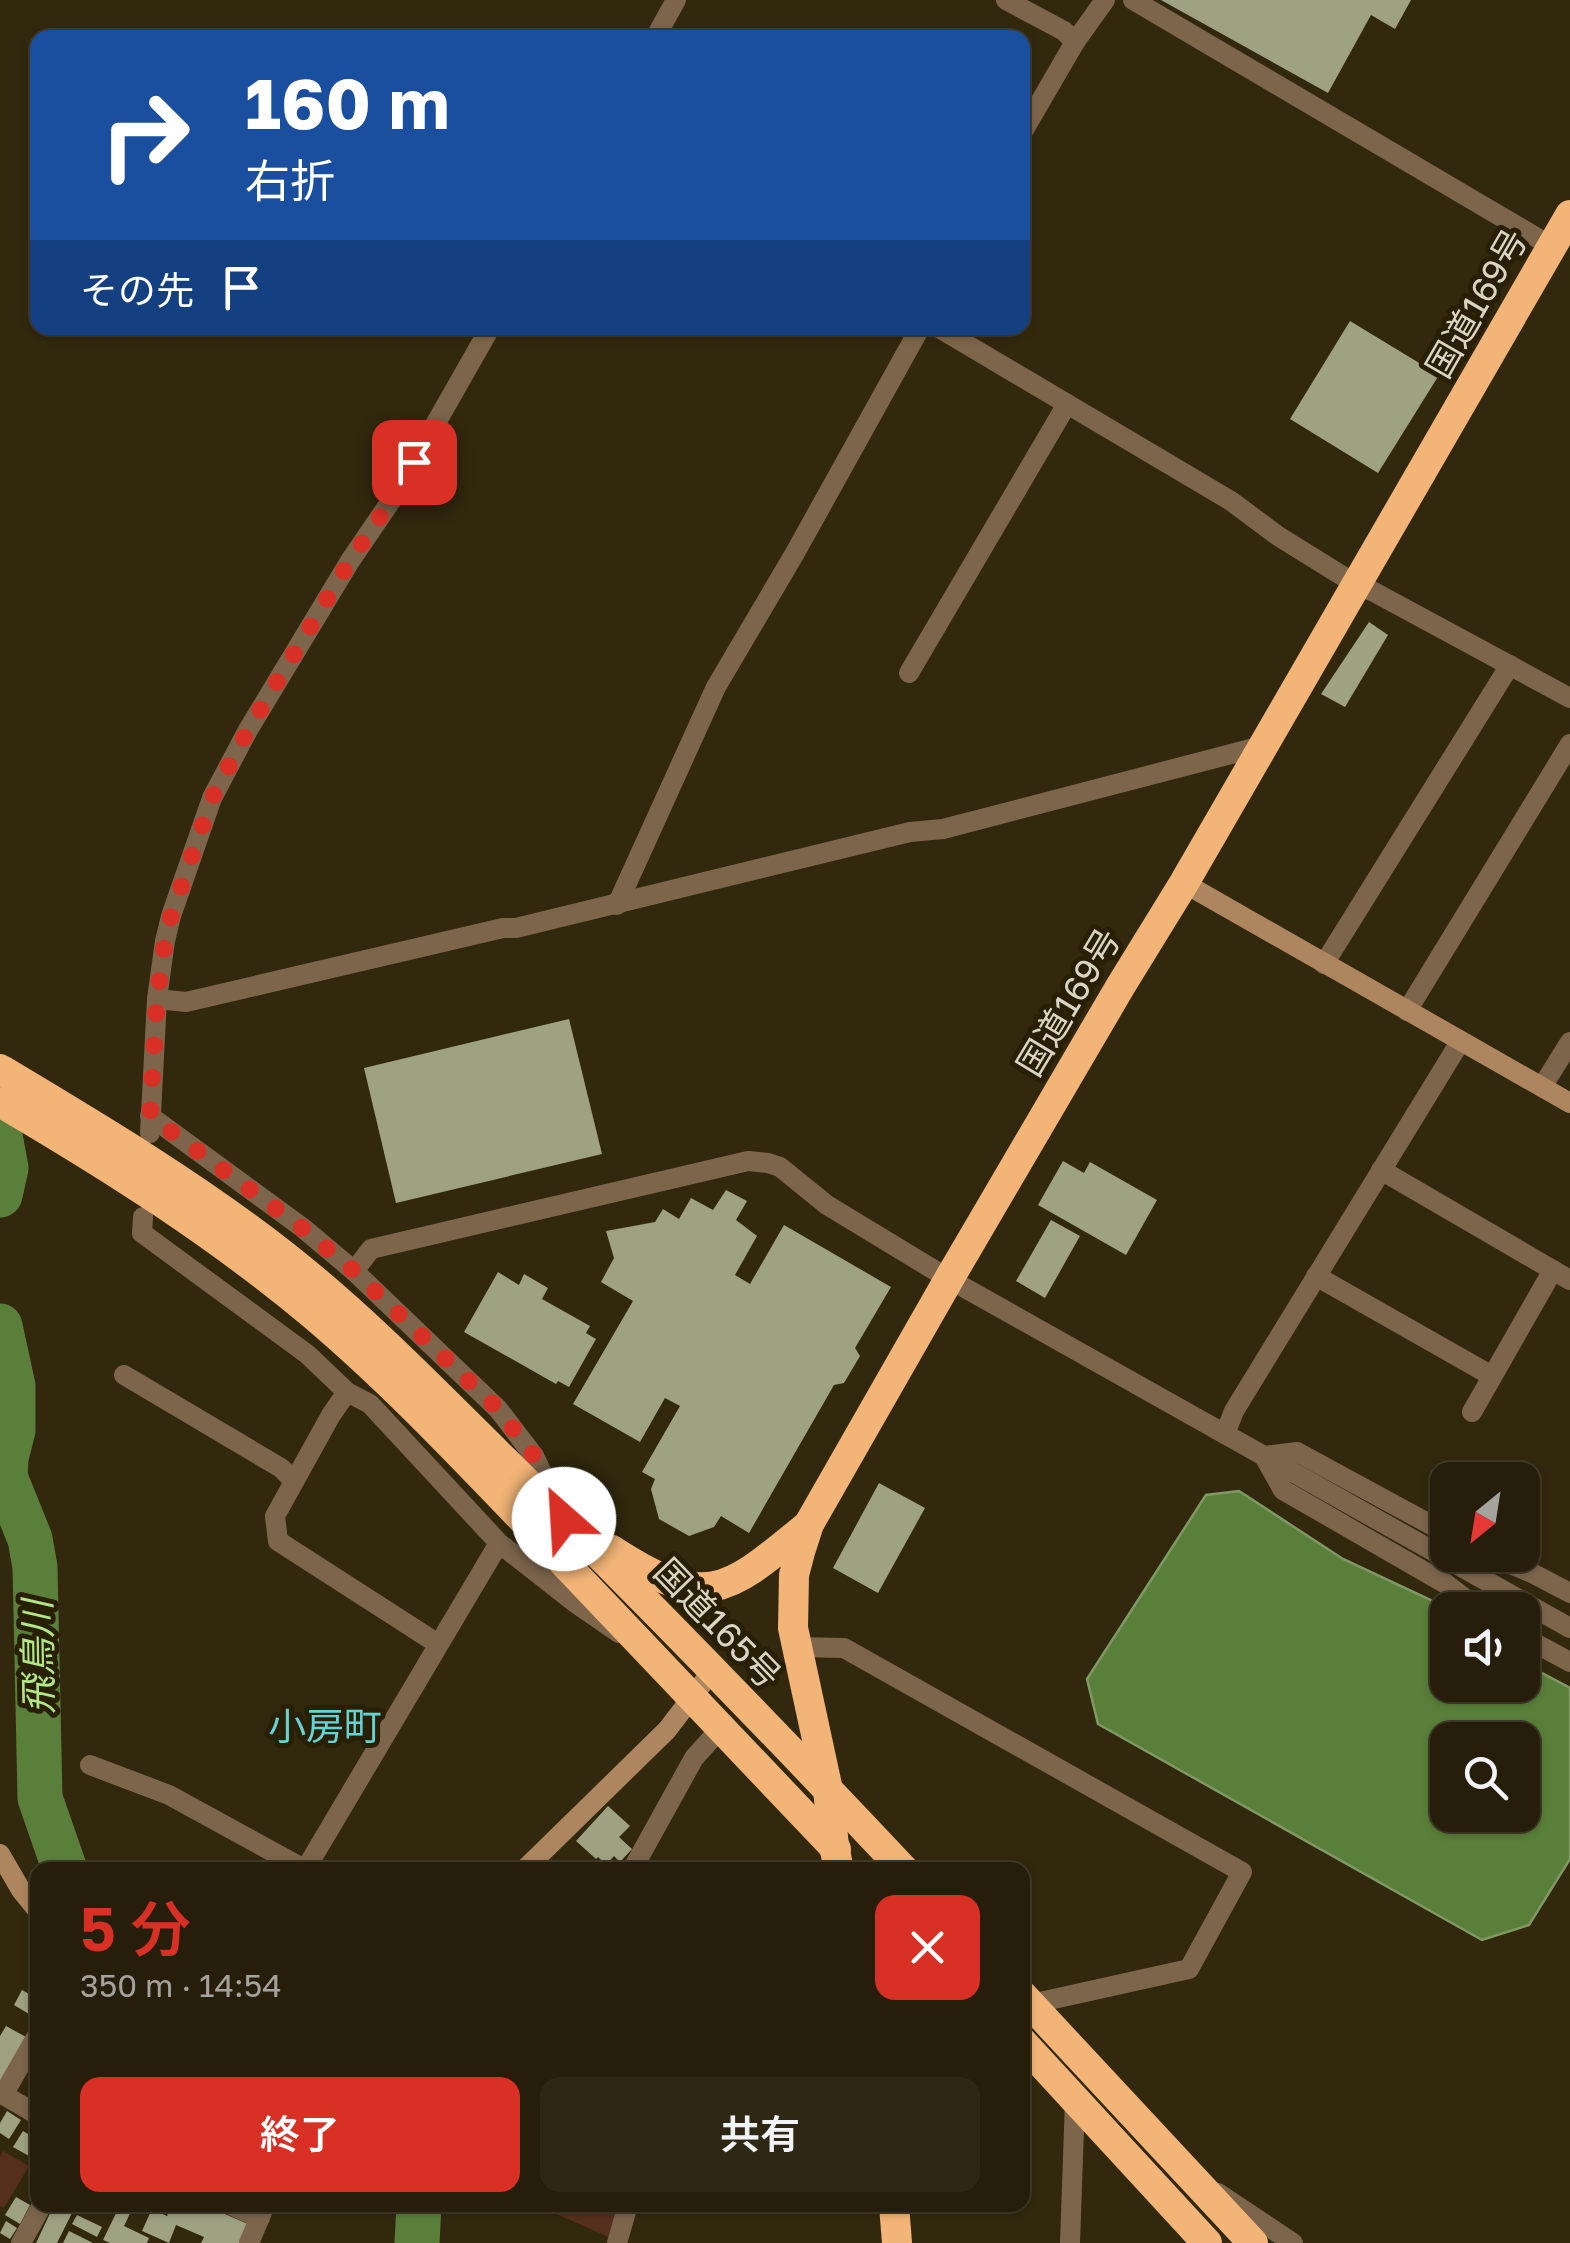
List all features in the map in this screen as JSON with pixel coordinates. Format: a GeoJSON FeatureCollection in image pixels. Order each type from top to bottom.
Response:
{"type":"FeatureCollection","features":[{"type":"Feature","properties":{"kind":"highway","name":"国道169号"},"geometry":{"type":"LineString","coordinates":[[836,1858],[828,1790],[793,1628],[794,1575],[810,1524],[948,1279],[1184,883],[1570,214]]}},
{"type":"Feature","properties":{"kind":"highway","name":"国道165号"},"geometry":{"type":"LineString","coordinates":[[0,1069],[226,1212],[397,1353],[896,1862]]}},
{"type":"Feature","properties":{"kind":"highway","name":"国道165号"},"geometry":{"type":"LineString","coordinates":[[0,1102],[125,1177],[212,1236],[314,1316],[379,1374],[722,1727],[836,1858]]}},
{"type":"Feature","properties":{"kind":"highway"},"geometry":{"type":"LineString","coordinates":[[564,1519],[647,1573],[687,1587],[706,1588],[735,1581],[810,1524]]}},
{"type":"Feature","properties":{"kind":"highway"},"geometry":{"type":"LineString","coordinates":[[1030,2003],[1253,2243]]}},
{"type":"Feature","properties":{"kind":"highway"},"geometry":{"type":"LineString","coordinates":[[1030,2051],[1207,2243]]}},
{"type":"Feature","properties":{"kind":"highway"},"geometry":{"type":"LineString","coordinates":[[894,2212],[896,2243]]}},
{"type":"Feature","properties":{"kind":"street"},"geometry":{"type":"LineString","coordinates":[[659,30],[676,0]]}},
{"type":"Feature","properties":{"kind":"street"},"geometry":{"type":"LineString","coordinates":[[1006,0],[1064,31],[1076,42]]}},
{"type":"Feature","properties":{"kind":"street"},"geometry":{"type":"LineString","coordinates":[[1030,120],[1105,0]]}},
{"type":"Feature","properties":{"kind":"street"},"geometry":{"type":"LineString","coordinates":[[1133,0],[1551,246]]}},
{"type":"Feature","properties":{"kind":"street"},"geometry":{"type":"LineString","coordinates":[[486,335],[395,495],[350,561],[248,730],[212,798],[171,916],[157,999],[150,1125],[302,1228],[354,1271],[498,1409],[534,1456],[564,1519]]}},
{"type":"Feature","properties":{"kind":"street"},"geometry":{"type":"LineString","coordinates":[[617,905],[716,687],[916,335]]}},
{"type":"Feature","properties":{"kind":"street"},"geometry":{"type":"LineString","coordinates":[[951,335],[1231,501],[1278,536],[1357,585],[1570,698]]}},
{"type":"Feature","properties":{"kind":"street"},"geometry":{"type":"LineString","coordinates":[[909,673],[1067,404]]}},
{"type":"Feature","properties":{"kind":"street"},"geometry":{"type":"LineString","coordinates":[[1324,964],[1510,665]]}},
{"type":"Feature","properties":{"kind":"street"},"geometry":{"type":"LineString","coordinates":[[1408,1011],[1570,744]]}},
{"type":"Feature","properties":{"kind":"street"},"geometry":{"type":"LineString","coordinates":[[157,999],[186,1002],[617,905],[910,832],[944,828],[1262,746]]}},
{"type":"Feature","properties":{"kind":"street"},"geometry":{"type":"LineString","coordinates":[[1184,883],[1570,1103]]}},
{"type":"Feature","properties":{"kind":"street"},"geometry":{"type":"LineString","coordinates":[[1224,1434],[1460,1042]]}},
{"type":"Feature","properties":{"kind":"street"},"geometry":{"type":"LineString","coordinates":[[1542,1088],[1570,1042]]}},
{"type":"Feature","properties":{"kind":"street"},"geometry":{"type":"LineString","coordinates":[[354,1271],[371,1249],[748,1161],[780,1167],[828,1205],[948,1279],[1570,1628]]}},
{"type":"Feature","properties":{"kind":"street"},"geometry":{"type":"LineString","coordinates":[[1381,1170],[1562,1275],[1492,1376],[1472,1412]]}},
{"type":"Feature","properties":{"kind":"street"},"geometry":{"type":"LineString","coordinates":[[144,1217],[142,1234],[284,1336],[347,1392],[370,1404],[499,1543],[610,1629],[639,1642]]}},
{"type":"Feature","properties":{"kind":"street"},"geometry":{"type":"LineString","coordinates":[[1316,1276],[1492,1376]]}},
{"type":"Feature","properties":{"kind":"street"},"geometry":{"type":"LineString","coordinates":[[124,1376],[281,1468],[294,1480]]}},
{"type":"Feature","properties":{"kind":"street"},"geometry":{"type":"LineString","coordinates":[[347,1392],[275,1516],[278,1541],[438,1644]]}},
{"type":"Feature","properties":{"kind":"street"},"geometry":{"type":"LineString","coordinates":[[1264,1456],[1298,1452],[1430,1524]]}},
{"type":"Feature","properties":{"kind":"street"},"geometry":{"type":"LineString","coordinates":[[1264,1456],[1283,1490],[1456,1592]]}},
{"type":"Feature","properties":{"kind":"street"},"geometry":{"type":"LineString","coordinates":[[310,1862],[499,1543]]}},
{"type":"Feature","properties":{"kind":"street"},"geometry":{"type":"LineString","coordinates":[[1530,1572],[1570,1593]]}},
{"type":"Feature","properties":{"kind":"street"},"geometry":{"type":"LineString","coordinates":[[796,1646],[844,1648],[1242,1872],[1189,1969],[1030,1999]]}},
{"type":"Feature","properties":{"kind":"street"},"geometry":{"type":"LineString","coordinates":[[1540,1646],[1570,1662]]}},
{"type":"Feature","properties":{"kind":"street"},"geometry":{"type":"LineString","coordinates":[[532,1862],[667,1730],[712,1671]]}},
{"type":"Feature","properties":{"kind":"street"},"geometry":{"type":"LineString","coordinates":[[636,1862],[694,1758],[722,1727]]}},
{"type":"Feature","properties":{"kind":"street"},"geometry":{"type":"LineString","coordinates":[[90,1765],[170,1795],[291,1862]]}},
{"type":"Feature","properties":{"kind":"street"},"geometry":{"type":"LineString","coordinates":[[0,1854],[30,1901]]}},
{"type":"Feature","properties":{"kind":"street"},"geometry":{"type":"LineString","coordinates":[[30,2047],[2,2094],[30,2110]]}},
{"type":"Feature","properties":{"kind":"street"},"geometry":{"type":"LineString","coordinates":[[1070,2243],[1075,2100]]}},
{"type":"Feature","properties":{"kind":"street"},"geometry":{"type":"LineString","coordinates":[[1186,2173],[1293,2243]]}},
{"type":"Feature","properties":{"kind":"street"},"geometry":{"type":"LineString","coordinates":[[1162,2196],[1192,2243]]}},
{"type":"Feature","properties":{"kind":"street"},"geometry":{"type":"LineString","coordinates":[[21,2243],[38,2212]]}},
{"type":"Feature","properties":{"kind":"street"},"geometry":{"type":"LineString","coordinates":[[249,2243],[262,2212]]}},
{"type":"Feature","properties":{"kind":"street"},"geometry":{"type":"LineString","coordinates":[[618,2243],[626,2212]]}},
{"type":"Feature","properties":{"kind":"shaded area"},"geometry":{"type":"Polygon","coordinates":[[[1239,1491],[1343,1559],[1430,1600],[1430,1702],[1540,1702],[1540,1672],[1570,1688],[1570,1859],[1529,1925],[1482,1940],[1098,1724],[1087,1679],[1206,1495],[1239,1491]]]}},
{"type":"Feature","properties":{"kind":"shaded area"},"geometry":{"type":"Polygon","coordinates":[[[3,2151],[29,2166],[4,2208],[0,2206],[3,2151]]]}},
{"type":"Feature","properties":{"kind":"shaded area"},"geometry":{"type":"Polygon","coordinates":[[[552,2212],[626,2212],[618,2241],[552,2212]]]}},
{"type":"Feature","properties":{"kind":"building"},"geometry":{"type":"Polygon","coordinates":[[[1161,0],[1411,0],[1395,29],[1371,15],[1328,93],[1161,0]]]}},
{"type":"Feature","properties":{"kind":"building"},"geometry":{"type":"Polygon","coordinates":[[[1350,321],[1439,375],[1378,473],[1290,419],[1350,321]]]}},
{"type":"Feature","properties":{"kind":"building"},"geometry":{"type":"Polygon","coordinates":[[[1369,622],[1388,635],[1345,707],[1321,694],[1369,622]]]}},
{"type":"Feature","properties":{"kind":"building"},"geometry":{"type":"Polygon","coordinates":[[[569,1019],[602,1154],[396,1203],[364,1068],[569,1019]]]}},
{"type":"Feature","properties":{"kind":"building"},"geometry":{"type":"Polygon","coordinates":[[[1063,1161],[1084,1173],[1090,1162],[1157,1200],[1126,1255],[1038,1205],[1063,1161]]]}},
{"type":"Feature","properties":{"kind":"building"},"geometry":{"type":"Polygon","coordinates":[[[726,1190],[747,1201],[736,1220],[757,1236],[735,1275],[750,1284],[784,1225],[891,1287],[855,1348],[860,1356],[844,1383],[834,1385],[749,1533],[721,1516],[714,1527],[689,1536],[659,1519],[651,1489],[655,1479],[642,1472],[680,1406],[665,1398],[640,1442],[573,1404],[633,1301],[601,1282],[614,1258],[606,1231],[655,1222],[663,1209],[679,1219],[691,1198],[713,1210],[726,1190]]]}},
{"type":"Feature","properties":{"kind":"building"},"geometry":{"type":"Polygon","coordinates":[[[1051,1220],[1080,1236],[1045,1298],[1016,1281],[1051,1220]]]}},
{"type":"Feature","properties":{"kind":"building"},"geometry":{"type":"Polygon","coordinates":[[[498,1272],[519,1285],[524,1274],[548,1288],[542,1299],[590,1326],[586,1333],[596,1339],[569,1387],[558,1381],[556,1384],[464,1332],[498,1272]]]}},
{"type":"Feature","properties":{"kind":"building"},"geometry":{"type":"Polygon","coordinates":[[[879,1483],[925,1508],[878,1593],[833,1568],[879,1483]]]}},
{"type":"Feature","properties":{"kind":"building"},"geometry":{"type":"Polygon","coordinates":[[[608,1806],[630,1826],[619,1837],[632,1849],[620,1862],[614,1856],[603,1862],[576,1841],[608,1806]]]}},
{"type":"Feature","properties":{"kind":"building"},"geometry":{"type":"Polygon","coordinates":[[[22,1990],[30,1994],[30,2015],[14,2005],[22,1990]]]}},
{"type":"Feature","properties":{"kind":"building"},"geometry":{"type":"Polygon","coordinates":[[[6,2026],[26,2037],[0,2082],[0,2036],[6,2026]]]}},
{"type":"Feature","properties":{"kind":"building"},"geometry":{"type":"Polygon","coordinates":[[[7,2111],[21,2120],[9,2139],[0,2133],[0,2123],[7,2111]]]}},
{"type":"Feature","properties":{"kind":"building"},"geometry":{"type":"Polygon","coordinates":[[[23,2131],[30,2135],[29,2156],[13,2147],[23,2131]]]}},
{"type":"Feature","properties":{"kind":"building"},"geometry":{"type":"Polygon","coordinates":[[[16,2197],[30,2205],[20,2224],[5,2215],[16,2197]]]}},
{"type":"Feature","properties":{"kind":"building"},"geometry":{"type":"Polygon","coordinates":[[[51,2212],[72,2212],[57,2243],[36,2243],[51,2212]]]}},
{"type":"Feature","properties":{"kind":"building"},"geometry":{"type":"Polygon","coordinates":[[[117,2212],[131,2212],[124,2226],[149,2238],[147,2243],[103,2240],[117,2212]]]}},
{"type":"Feature","properties":{"kind":"building"},"geometry":{"type":"Polygon","coordinates":[[[151,2212],[167,2216],[169,2212],[220,2212],[248,2224],[240,2243],[201,2243],[204,2237],[176,2225],[169,2243],[142,2231],[151,2212]]]}},
{"type":"Feature","properties":{"kind":"building"},"geometry":{"type":"Polygon","coordinates":[[[77,2215],[102,2227],[97,2237],[72,2224],[77,2215]]]}},
{"type":"Feature","properties":{"kind":"building"},"geometry":{"type":"Polygon","coordinates":[[[6,2221],[17,2228],[10,2239],[0,2233],[6,2221]]]}},
{"type":"Feature","properties":{"kind":"building"},"geometry":{"type":"Polygon","coordinates":[[[69,2231],[93,2243],[63,2243],[69,2231]]]}},
{"type":"Feature","properties":{"kind":"waterway","name":"飛鳥川"},"geometry":{"type":"LineString","coordinates":[[0,1136],[6,1168],[0,1195]]}},
{"type":"Feature","properties":{"kind":"waterway","name":"飛鳥川"},"geometry":{"type":"LineString","coordinates":[[0,1326],[13,1386],[13,1430],[5,1477],[30,1539],[35,1567],[40,1798],[62,1862]]}},
{"type":"Feature","properties":{"kind":"waterway","name":"飛鳥川"},"geometry":{"type":"LineString","coordinates":[[417,2243],[419,2212]]}},
{"type":"Feature","properties":{"kind":"district","name":"小房町"},"geometry":{"type":"Point","coordinates":[325,1725]}},
{"type":"Feature","properties":{"kind":"route"},"geometry":{"type":"LineString","coordinates":[[414,462],[248,730],[212,798],[165,941],[157,999],[150,1116],[354,1271],[498,1409],[534,1456],[564,1519]]}}]}
